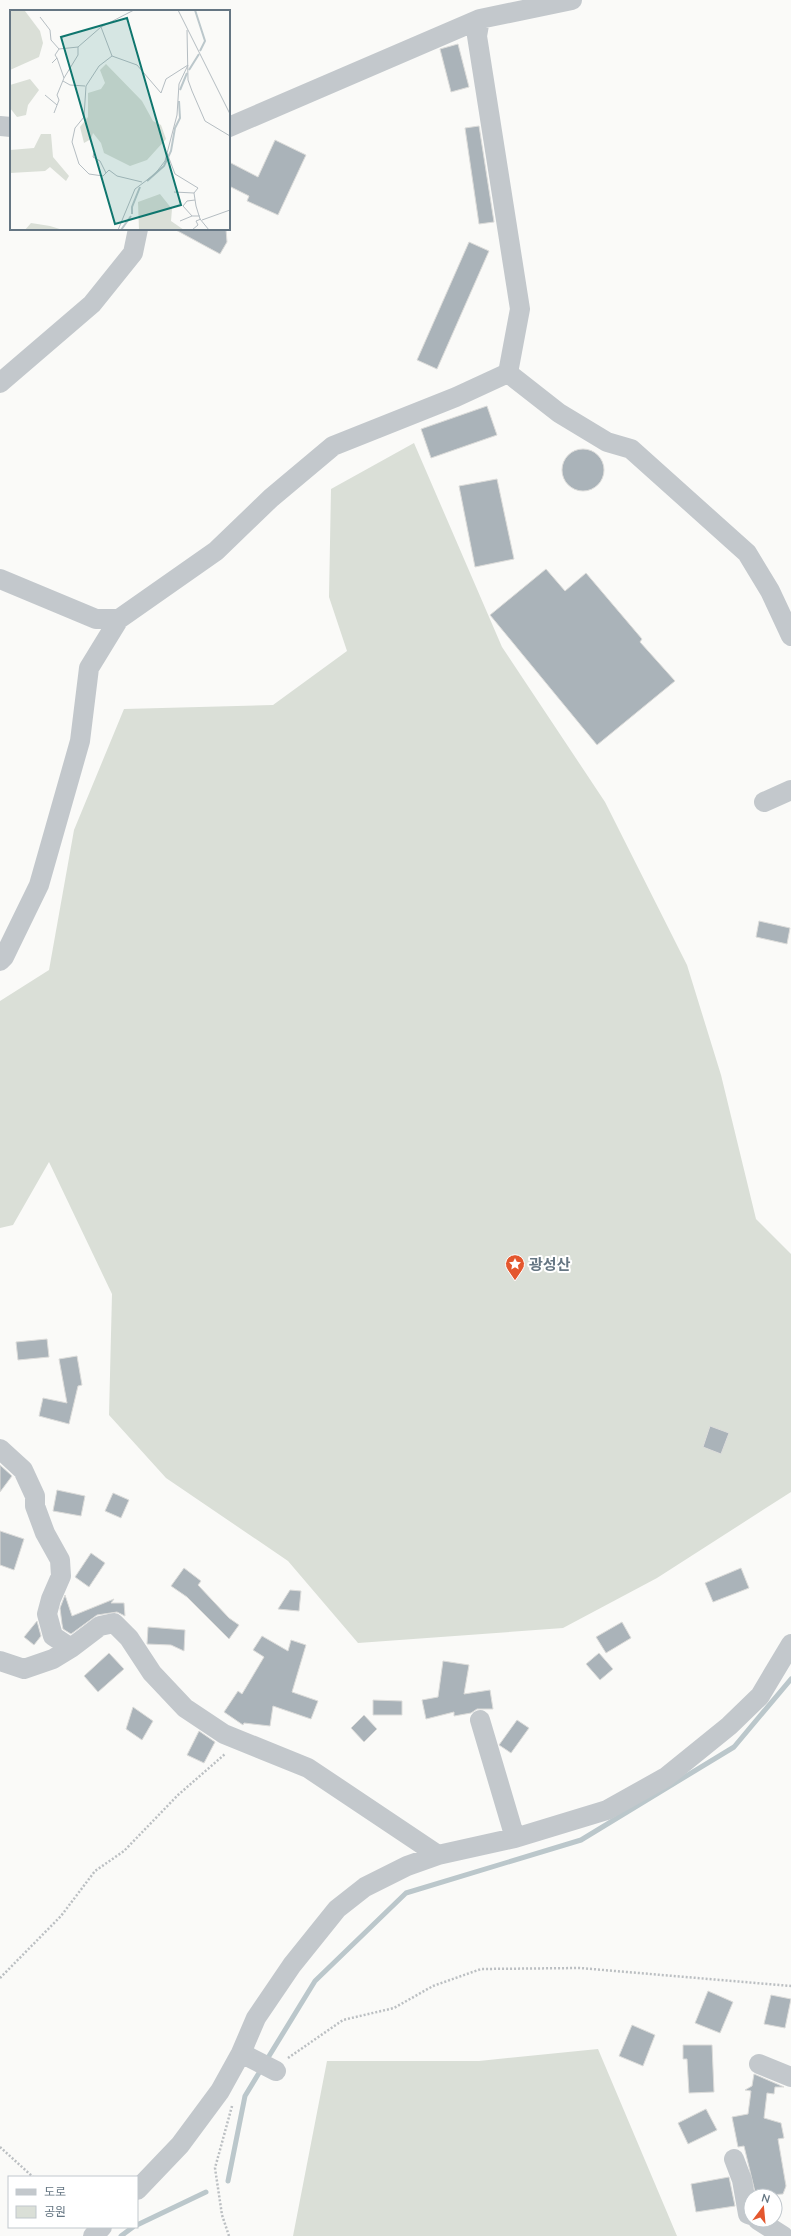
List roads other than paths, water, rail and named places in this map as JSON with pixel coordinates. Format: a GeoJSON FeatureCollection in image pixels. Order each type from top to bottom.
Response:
{"type":"FeatureCollection","features":[{"type":"Feature","properties":{"kind":"street"},"geometry":{"type":"LineString","coordinates":[[230,127],[480,19],[572,0]]}},
{"type":"Feature","properties":{"kind":"street"},"geometry":{"type":"LineString","coordinates":[[480,19],[478,36],[520,309],[508,372]]}},
{"type":"Feature","properties":{"kind":"street"},"geometry":{"type":"LineString","coordinates":[[0,126],[10,127]]}},
{"type":"Feature","properties":{"kind":"street"},"geometry":{"type":"LineString","coordinates":[[0,383],[92,304],[133,253],[138,230]]}},
{"type":"Feature","properties":{"kind":"street"},"geometry":{"type":"LineString","coordinates":[[0,961],[4,957],[39,885],[80,741],[89,668],[119,619],[216,551],[271,498],[333,446],[456,397],[508,372]]}},
{"type":"Feature","properties":{"kind":"street"},"geometry":{"type":"LineString","coordinates":[[508,372],[559,413],[607,442],[631,449],[747,553],[770,591],[791,636]]}},
{"type":"Feature","properties":{"kind":"street"},"geometry":{"type":"LineString","coordinates":[[0,579],[96,619],[119,619]]}},
{"type":"Feature","properties":{"kind":"street"},"geometry":{"type":"LineString","coordinates":[[764,802],[791,790]]}},
{"type":"Feature","properties":{"kind":"street"},"geometry":{"type":"LineString","coordinates":[[0,1449],[23,1470],[35,1496],[35,1506],[45,1533],[60,1560],[61,1576],[51,1599],[47,1614],[53,1636],[71,1648]]}},
{"type":"Feature","properties":{"kind":"street"},"geometry":{"type":"LineString","coordinates":[[0,1661],[24,1669],[53,1659],[71,1648],[100,1626],[114,1623],[129,1638],[152,1673],[186,1708],[224,1734],[308,1768],[438,1855]]}},
{"type":"Feature","properties":{"kind":"street"},"geometry":{"type":"LineString","coordinates":[[138,2189],[180,2145],[220,2091],[241,2053],[256,2018],[292,1965],[337,1909],[365,1887],[406,1866],[438,1855],[516,1838],[607,1810],[666,1777],[729,1726],[760,1696],[791,1644]]}},
{"type":"Feature","properties":{"kind":"street"},"geometry":{"type":"LineString","coordinates":[[480,1720],[516,1838]]}},
{"type":"Feature","properties":{"kind":"street"},"geometry":{"type":"LineString","coordinates":[[241,2053],[276,2071]]}},
{"type":"Feature","properties":{"kind":"street"},"geometry":{"type":"LineString","coordinates":[[759,2064],[791,2077]]}},
{"type":"Feature","properties":{"kind":"street"},"geometry":{"type":"LineString","coordinates":[[734,2159],[743,2188]]}},
{"type":"Feature","properties":{"kind":"street"},"geometry":{"type":"LineString","coordinates":[[93,2236],[101,2228]]}},
{"type":"Feature","properties":{"kind":"street"},"geometry":{"type":"LineString","coordinates":[[770,2228],[783,2236]]}},
{"type":"Feature","properties":{"kind":"waterway"},"geometry":{"type":"LineString","coordinates":[[266,2061],[315,1981],[406,1893],[581,1840],[734,1747],[791,1679]]}},
{"type":"Feature","properties":{"kind":"waterway"},"geometry":{"type":"LineString","coordinates":[[228,2181],[245,2096],[262,2068]]}},
{"type":"Feature","properties":{"kind":"waterway"},"geometry":{"type":"LineString","coordinates":[[138,2225],[206,2192]]}},
{"type":"Feature","properties":{"kind":"waterway"},"geometry":{"type":"LineString","coordinates":[[121,2236],[132,2228]]}},
{"type":"Feature","properties":{"kind":"place","name":"광성산"},"geometry":{"type":"Point","coordinates":[515,1281]}}]}
